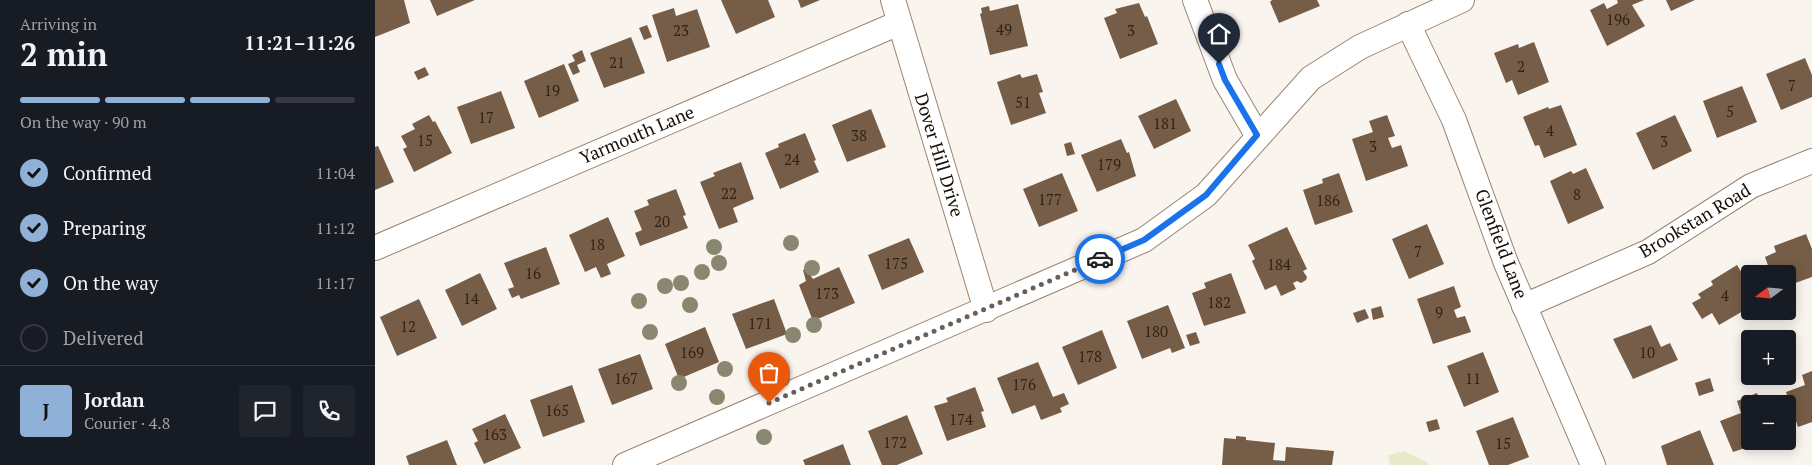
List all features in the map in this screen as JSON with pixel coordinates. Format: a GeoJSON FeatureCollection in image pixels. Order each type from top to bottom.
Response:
{"type":"FeatureCollection","features":[{"type":"Feature","properties":{"kind":"street","name":"Dover Hill Drive"},"geometry":{"type":"LineString","coordinates":[[893,0],[986,310]]}},
{"type":"Feature","properties":{"kind":"street"},"geometry":{"type":"LineString","coordinates":[[1195,0],[1225,80],[1257,135]]}},
{"type":"Feature","properties":{"kind":"street"},"geometry":{"type":"LineString","coordinates":[[625,465],[1144,240],[1206,195],[1257,135],[1311,78],[1361,47],[1462,0]]}},
{"type":"Feature","properties":{"kind":"street","name":"Yarmouth Lane"},"geometry":{"type":"LineString","coordinates":[[375,248],[899,23]]}},
{"type":"Feature","properties":{"kind":"street","name":"Glenfield Lane"},"geometry":{"type":"LineString","coordinates":[[1408,24],[1454,120],[1506,263],[1593,465]]}},
{"type":"Feature","properties":{"kind":"street","name":"Brookstan Road"},"geometry":{"type":"LineString","coordinates":[[1524,306],[1648,252],[1751,186],[1812,161]]}},
{"type":"Feature","properties":{"kind":"green space"},"geometry":{"type":"Polygon","coordinates":[[[1404,451],[1427,462],[1429,465],[1390,465],[1388,455],[1404,451]]]}},
{"type":"Feature","properties":{"kind":"building"},"geometry":{"type":"Polygon","coordinates":[[[375,0],[404,0],[410,23],[375,37],[375,0]]]}},
{"type":"Feature","properties":{"kind":"building"},"geometry":{"type":"Polygon","coordinates":[[[430,0],[475,0],[437,16],[430,0]]]}},
{"type":"Feature","properties":{"kind":"building"},"geometry":{"type":"Polygon","coordinates":[[[721,0],[768,0],[775,17],[736,34],[721,0]]]}},
{"type":"Feature","properties":{"kind":"building"},"geometry":{"type":"Polygon","coordinates":[[[798,0],[820,0],[801,8],[798,0]]]}},
{"type":"Feature","properties":{"kind":"building"},"geometry":{"type":"Polygon","coordinates":[[[1272,0],[1317,0],[1320,6],[1279,23],[1270,2],[1272,0]]]}},
{"type":"Feature","properties":{"kind":"building"},"geometry":{"type":"Polygon","coordinates":[[[1617,0],[1644,0],[1632,5],[1645,26],[1607,46],[1590,10],[1604,3],[1607,9],[1618,3],[1617,0]]]}},
{"type":"Feature","properties":{"kind":"building"},"geometry":{"type":"Polygon","coordinates":[[[1666,0],[1695,0],[1671,11],[1666,0]]]}},
{"type":"Feature","properties":{"kind":"building"},"geometry":{"type":"Polygon","coordinates":[[[1139,3],[1145,17],[1147,16],[1158,44],[1120,59],[1104,18],[1117,13],[1115,9],[1139,3]]]}},
{"type":"Feature","properties":{"kind":"building"},"geometry":{"type":"Polygon","coordinates":[[[1018,4],[1028,46],[990,55],[980,14],[982,13],[981,8],[989,6],[990,11],[1018,4]]]}},
{"type":"Feature","properties":{"kind":"building"},"geometry":{"type":"Polygon","coordinates":[[[674,8],[676,16],[697,9],[710,47],[667,62],[652,15],[674,8]]]}},
{"type":"Feature","properties":{"kind":"building"},"geometry":{"type":"Polygon","coordinates":[[[647,25],[652,37],[644,40],[639,28],[647,25]]]}},
{"type":"Feature","properties":{"kind":"building"},"geometry":{"type":"Polygon","coordinates":[[[631,37],[645,73],[604,88],[590,53],[631,37]]]}},
{"type":"Feature","properties":{"kind":"building"},"geometry":{"type":"Polygon","coordinates":[[[1534,42],[1549,82],[1518,95],[1512,80],[1506,83],[1494,53],[1518,44],[1519,48],[1534,42]]]}},
{"type":"Feature","properties":{"kind":"building"},"geometry":{"type":"Polygon","coordinates":[[[582,50],[586,61],[577,65],[580,72],[573,75],[568,64],[575,61],[572,55],[582,50]]]}},
{"type":"Feature","properties":{"kind":"building"},"geometry":{"type":"Polygon","coordinates":[[[1805,58],[1812,75],[1812,97],[1781,110],[1766,74],[1805,58]]]}},
{"type":"Feature","properties":{"kind":"building"},"geometry":{"type":"Polygon","coordinates":[[[564,64],[579,101],[539,118],[524,81],[564,64]]]}},
{"type":"Feature","properties":{"kind":"building"},"geometry":{"type":"Polygon","coordinates":[[[425,67],[429,75],[418,80],[414,72],[425,67]]]}},
{"type":"Feature","properties":{"kind":"building"},"geometry":{"type":"Polygon","coordinates":[[[1020,74],[1022,78],[1037,74],[1043,92],[1039,93],[1046,113],[1011,125],[997,82],[1020,74]]]}},
{"type":"Feature","properties":{"kind":"building"},"geometry":{"type":"Polygon","coordinates":[[[1742,86],[1757,122],[1717,138],[1703,101],[1742,86]]]}},
{"type":"Feature","properties":{"kind":"building"},"geometry":{"type":"Polygon","coordinates":[[[501,91],[515,128],[471,144],[457,107],[501,91]]]}},
{"type":"Feature","properties":{"kind":"building"},"geometry":{"type":"Polygon","coordinates":[[[1176,99],[1191,131],[1154,149],[1138,116],[1176,99]]]}},
{"type":"Feature","properties":{"kind":"building"},"geometry":{"type":"Polygon","coordinates":[[[1561,105],[1577,145],[1544,158],[1539,145],[1535,146],[1523,117],[1548,107],[1549,109],[1561,105]]]}},
{"type":"Feature","properties":{"kind":"building"},"geometry":{"type":"Polygon","coordinates":[[[871,109],[886,147],[847,162],[832,125],[871,109]]]}},
{"type":"Feature","properties":{"kind":"building"},"geometry":{"type":"Polygon","coordinates":[[[429,115],[433,122],[435,121],[452,153],[414,172],[403,149],[407,147],[401,136],[415,129],[412,124],[429,115]]]}},
{"type":"Feature","properties":{"kind":"building"},"geometry":{"type":"Polygon","coordinates":[[[1387,115],[1395,136],[1388,138],[1392,148],[1401,145],[1408,166],[1366,181],[1352,139],[1373,132],[1369,121],[1387,115]]]}},
{"type":"Feature","properties":{"kind":"building"},"geometry":{"type":"Polygon","coordinates":[[[1675,115],[1692,151],[1653,170],[1636,133],[1675,115]]]}},
{"type":"Feature","properties":{"kind":"building"},"geometry":{"type":"Polygon","coordinates":[[[805,133],[819,172],[780,189],[765,153],[779,147],[778,144],[805,133]]]}},
{"type":"Feature","properties":{"kind":"building"},"geometry":{"type":"Polygon","coordinates":[[[1121,139],[1127,153],[1129,152],[1136,176],[1097,192],[1081,155],[1121,139]]]}},
{"type":"Feature","properties":{"kind":"building"},"geometry":{"type":"Polygon","coordinates":[[[1071,142],[1075,154],[1067,156],[1064,144],[1071,142]]]}},
{"type":"Feature","properties":{"kind":"building"},"geometry":{"type":"Polygon","coordinates":[[[378,146],[394,182],[375,190],[375,147],[378,146]]]}},
{"type":"Feature","properties":{"kind":"building"},"geometry":{"type":"Polygon","coordinates":[[[741,162],[754,199],[733,208],[738,222],[719,229],[700,182],[715,176],[713,173],[741,162]]]}},
{"type":"Feature","properties":{"kind":"building"},"geometry":{"type":"Polygon","coordinates":[[[1586,168],[1604,208],[1568,224],[1550,181],[1571,171],[1573,174],[1586,168]]]}},
{"type":"Feature","properties":{"kind":"building"},"geometry":{"type":"Polygon","coordinates":[[[1062,173],[1078,211],[1039,227],[1023,189],[1062,173]]]}},
{"type":"Feature","properties":{"kind":"building"},"geometry":{"type":"Polygon","coordinates":[[[1339,173],[1353,212],[1315,225],[1303,190],[1323,183],[1322,179],[1339,173]]]}},
{"type":"Feature","properties":{"kind":"building"},"geometry":{"type":"Polygon","coordinates":[[[676,189],[686,215],[683,216],[688,228],[640,246],[635,233],[642,230],[634,211],[649,205],[647,200],[676,189]]]}},
{"type":"Feature","properties":{"kind":"building"},"geometry":{"type":"Polygon","coordinates":[[[608,217],[625,256],[607,264],[611,274],[601,278],[596,267],[585,272],[569,235],[608,217]]]}},
{"type":"Feature","properties":{"kind":"building"},"geometry":{"type":"Polygon","coordinates":[[[1427,224],[1444,264],[1409,279],[1392,239],[1427,224]]]}},
{"type":"Feature","properties":{"kind":"building"},"geometry":{"type":"Polygon","coordinates":[[[1287,227],[1307,269],[1303,271],[1307,277],[1301,283],[1297,281],[1293,283],[1296,289],[1281,296],[1276,285],[1265,290],[1252,261],[1255,259],[1248,245],[1287,227]]]}},
{"type":"Feature","properties":{"kind":"building"},"geometry":{"type":"Polygon","coordinates":[[[1806,234],[1812,249],[1812,277],[1796,283],[1796,265],[1768,265],[1765,257],[1776,252],[1774,246],[1806,234]]]}},
{"type":"Feature","properties":{"kind":"building"},"geometry":{"type":"Polygon","coordinates":[[[909,238],[924,272],[882,290],[868,255],[909,238]]]}},
{"type":"Feature","properties":{"kind":"building"},"geometry":{"type":"Polygon","coordinates":[[[546,247],[560,284],[521,299],[519,295],[512,298],[508,289],[514,287],[504,263],[546,247]]]}},
{"type":"Feature","properties":{"kind":"building"},"geometry":{"type":"Polygon","coordinates":[[[1737,265],[1741,271],[1741,312],[1719,325],[1712,313],[1702,319],[1692,303],[1701,298],[1698,294],[1713,285],[1711,281],[1737,265]]]}},
{"type":"Feature","properties":{"kind":"building"},"geometry":{"type":"Polygon","coordinates":[[[839,267],[855,303],[813,321],[799,285],[806,281],[803,270],[806,269],[813,279],[839,267]]]}},
{"type":"Feature","properties":{"kind":"building"},"geometry":{"type":"Polygon","coordinates":[[[480,273],[497,309],[462,326],[445,290],[480,273]]]}},
{"type":"Feature","properties":{"kind":"building"},"geometry":{"type":"Polygon","coordinates":[[[1231,273],[1246,313],[1204,326],[1192,293],[1206,288],[1204,283],[1231,273]]]}},
{"type":"Feature","properties":{"kind":"building"},"geometry":{"type":"Polygon","coordinates":[[[1454,286],[1461,307],[1454,310],[1457,318],[1465,316],[1471,332],[1433,344],[1417,299],[1454,286]]]}},
{"type":"Feature","properties":{"kind":"building"},"geometry":{"type":"Polygon","coordinates":[[[419,299],[437,338],[397,356],[380,317],[419,299]]]}},
{"type":"Feature","properties":{"kind":"building"},"geometry":{"type":"Polygon","coordinates":[[[774,299],[787,334],[746,349],[732,314],[774,299]]]}},
{"type":"Feature","properties":{"kind":"building"},"geometry":{"type":"Polygon","coordinates":[[[1168,305],[1185,348],[1172,353],[1170,348],[1142,359],[1127,321],[1168,305]]]}},
{"type":"Feature","properties":{"kind":"building"},"geometry":{"type":"Polygon","coordinates":[[[1381,306],[1384,317],[1373,320],[1371,309],[1381,306]]]}},
{"type":"Feature","properties":{"kind":"building"},"geometry":{"type":"Polygon","coordinates":[[[1365,309],[1369,318],[1357,323],[1353,313],[1365,309]]]}},
{"type":"Feature","properties":{"kind":"building"},"geometry":{"type":"Polygon","coordinates":[[[1651,325],[1661,347],[1670,343],[1678,360],[1633,379],[1613,339],[1651,325]]]}},
{"type":"Feature","properties":{"kind":"building"},"geometry":{"type":"Polygon","coordinates":[[[705,327],[719,362],[679,379],[665,344],[705,327]]]}},
{"type":"Feature","properties":{"kind":"building"},"geometry":{"type":"Polygon","coordinates":[[[1102,330],[1117,368],[1078,385],[1062,347],[1102,330]]]}},
{"type":"Feature","properties":{"kind":"building"},"geometry":{"type":"Polygon","coordinates":[[[1196,332],[1200,343],[1190,346],[1186,335],[1196,332]]]}},
{"type":"Feature","properties":{"kind":"building"},"geometry":{"type":"Polygon","coordinates":[[[1483,352],[1499,392],[1464,407],[1447,366],[1483,352]]]}},
{"type":"Feature","properties":{"kind":"building"},"geometry":{"type":"Polygon","coordinates":[[[640,354],[653,389],[612,405],[598,369],[640,354]]]}},
{"type":"Feature","properties":{"kind":"building"},"geometry":{"type":"Polygon","coordinates":[[[1038,362],[1053,397],[1064,393],[1069,404],[1060,408],[1062,412],[1041,420],[1035,405],[1012,414],[997,378],[1038,362]]]}},
{"type":"Feature","properties":{"kind":"building"},"geometry":{"type":"Polygon","coordinates":[[[1812,371],[1812,422],[1798,427],[1796,421],[1796,395],[1787,395],[1786,392],[1805,385],[1802,375],[1812,371]]]}},
{"type":"Feature","properties":{"kind":"building"},"geometry":{"type":"Polygon","coordinates":[[[1710,378],[1714,391],[1699,396],[1695,383],[1710,378]]]}},
{"type":"Feature","properties":{"kind":"building"},"geometry":{"type":"Polygon","coordinates":[[[572,385],[585,422],[543,437],[530,400],[572,385]]]}},
{"type":"Feature","properties":{"kind":"building"},"geometry":{"type":"Polygon","coordinates":[[[975,387],[984,411],[981,412],[986,427],[947,441],[934,406],[948,402],[946,398],[975,387]]]}},
{"type":"Feature","properties":{"kind":"building"},"geometry":{"type":"Polygon","coordinates":[[[1741,399],[1741,413],[1737,401],[1741,399]]]}},
{"type":"Feature","properties":{"kind":"building"},"geometry":{"type":"Polygon","coordinates":[[[1741,413],[1741,449],[1733,452],[1720,421],[1741,413]]]}},
{"type":"Feature","properties":{"kind":"building"},"geometry":{"type":"Polygon","coordinates":[[[505,414],[521,448],[484,464],[474,443],[478,441],[472,429],[505,414]]]}},
{"type":"Feature","properties":{"kind":"building"},"geometry":{"type":"Polygon","coordinates":[[[907,415],[923,454],[897,465],[882,465],[868,431],[907,415]]]}},
{"type":"Feature","properties":{"kind":"building"},"geometry":{"type":"Polygon","coordinates":[[[1513,417],[1529,457],[1508,465],[1489,465],[1476,431],[1513,417]]]}},
{"type":"Feature","properties":{"kind":"building"},"geometry":{"type":"Polygon","coordinates":[[[1437,419],[1440,429],[1429,432],[1426,422],[1437,419]]]}},
{"type":"Feature","properties":{"kind":"building"},"geometry":{"type":"Polygon","coordinates":[[[1700,430],[1714,465],[1667,465],[1661,446],[1700,430]]]}},
{"type":"Feature","properties":{"kind":"building"},"geometry":{"type":"Polygon","coordinates":[[[1236,436],[1246,437],[1246,440],[1275,443],[1273,460],[1285,461],[1286,447],[1334,451],[1332,465],[1222,465],[1224,438],[1236,439],[1236,436]]]}},
{"type":"Feature","properties":{"kind":"building"},"geometry":{"type":"Polygon","coordinates":[[[447,440],[457,465],[409,465],[406,456],[447,440]]]}},
{"type":"Feature","properties":{"kind":"building"},"geometry":{"type":"Polygon","coordinates":[[[843,444],[851,465],[805,465],[803,460],[843,444]]]}},
{"type":"Feature","properties":{"kind":"way so far"},"geometry":{"type":"LineString","coordinates":[[769,403],[1100,259]]}},
{"type":"Feature","properties":{"kind":"route"},"geometry":{"type":"LineString","coordinates":[[1100,259],[1144,240],[1206,195],[1257,135],[1225,80],[1219,64]]}}]}
